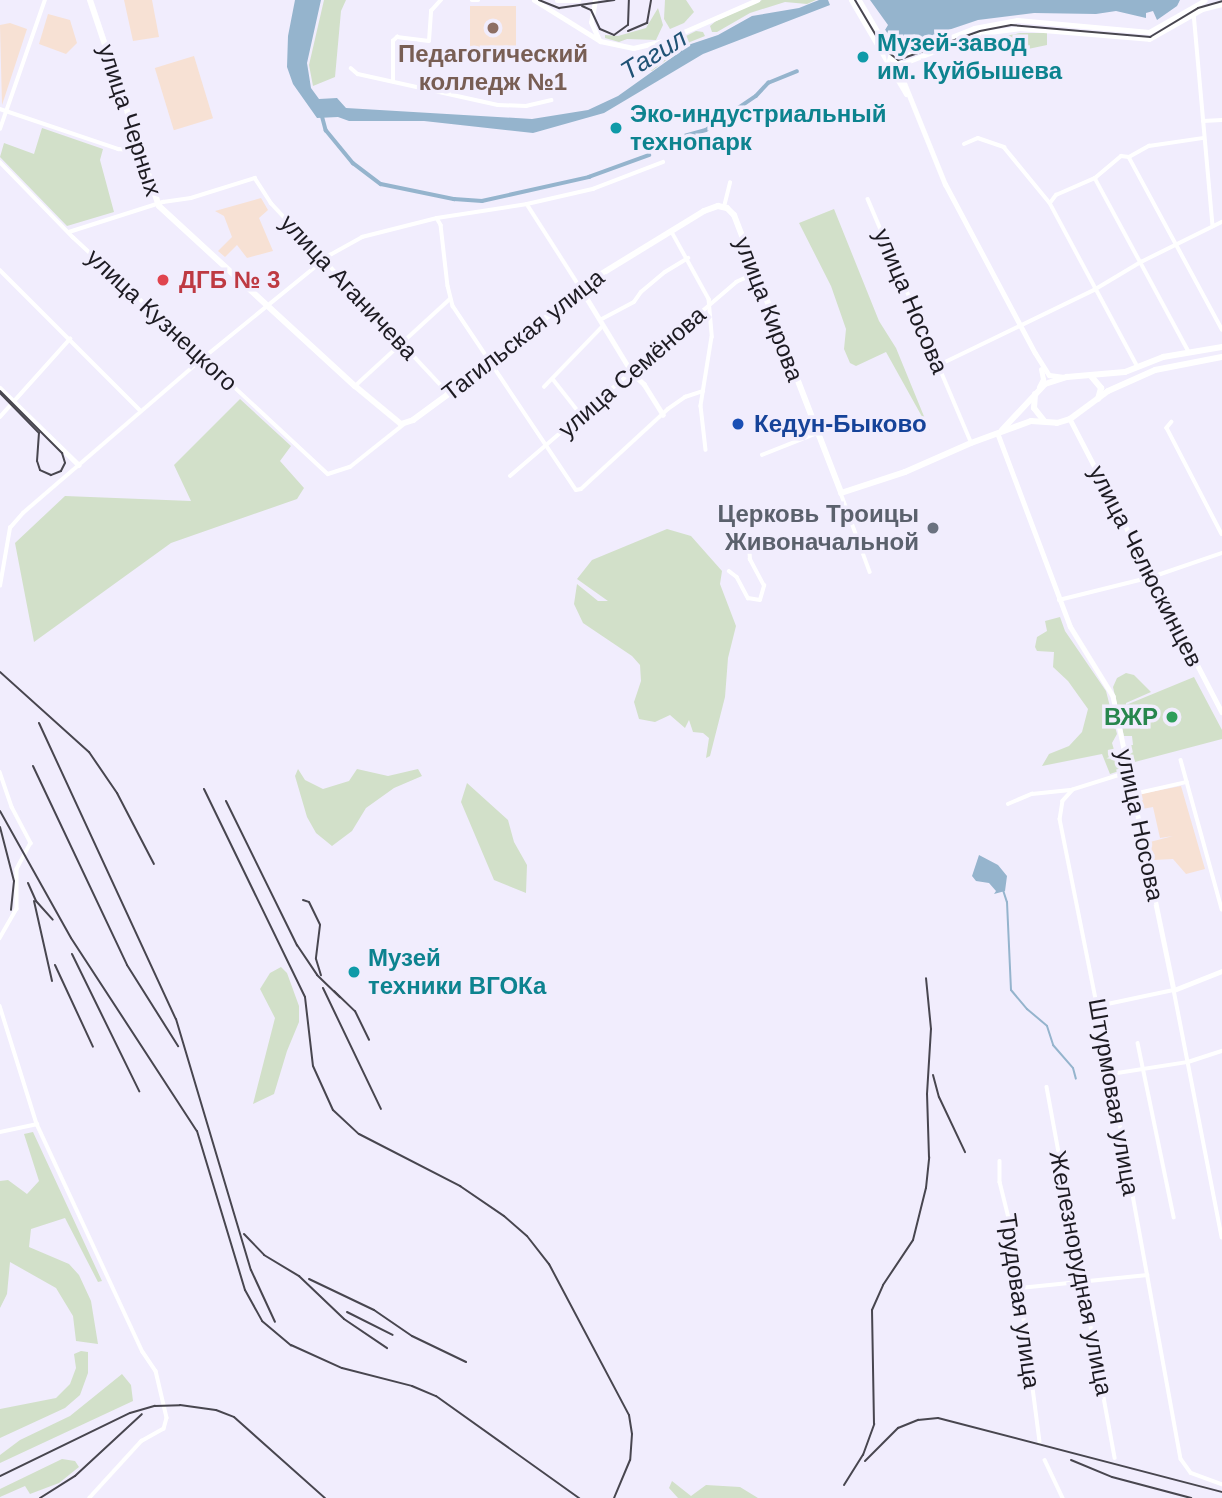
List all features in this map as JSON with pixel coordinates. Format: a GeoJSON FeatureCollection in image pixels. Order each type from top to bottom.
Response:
{"type":"FeatureCollection","features":[{"type":"Feature","properties":{"kind":"main road","name":"улица Черных"},"geometry":{"type":"LineString","coordinates":[[90,0],[157,204],[355,386],[395,421],[403,424]]}},
{"type":"Feature","properties":{"kind":"main road"},"geometry":{"type":"LineString","coordinates":[[534,0],[600,41],[623,47],[644,47],[757,0]]}},
{"type":"Feature","properties":{"kind":"main road"},"geometry":{"type":"LineString","coordinates":[[557,15],[556,5],[560,0],[578,0]]}},
{"type":"Feature","properties":{"kind":"main road"},"geometry":{"type":"LineString","coordinates":[[594,0],[591,22],[600,41]]}},
{"type":"Feature","properties":{"kind":"main road"},"geometry":{"type":"LineString","coordinates":[[851,0],[909,100],[945,184],[1049,375],[1067,377],[1138,367],[1163,357],[1222,347]]}},
{"type":"Feature","properties":{"kind":"main road"},"geometry":{"type":"LineString","coordinates":[[859,0],[904,78],[909,100]]}},
{"type":"Feature","properties":{"kind":"main road"},"geometry":{"type":"LineString","coordinates":[[888,48],[900,55],[908,54],[974,28],[1017,20],[1149,32],[1159,29],[1205,0]]}},
{"type":"Feature","properties":{"kind":"main road"},"geometry":{"type":"LineString","coordinates":[[879,49],[896,62],[914,59],[981,33],[1011,28],[1149,39],[1194,13],[1222,4]]}},
{"type":"Feature","properties":{"kind":"main road"},"geometry":{"type":"LineString","coordinates":[[904,78],[906,67],[914,59]]}},
{"type":"Feature","properties":{"kind":"main road","name":"Тагильская улица"},"geometry":{"type":"LineString","coordinates":[[403,424],[533,331],[580,287],[704,211],[724,206]]}},
{"type":"Feature","properties":{"kind":"main road","name":"улица Кирова"},"geometry":{"type":"LineString","coordinates":[[724,206],[734,215],[841,493]]}},
{"type":"Feature","properties":{"kind":"main road"},"geometry":{"type":"LineString","coordinates":[[1035,353],[1043,373],[1034,408],[1044,421]]}},
{"type":"Feature","properties":{"kind":"main road"},"geometry":{"type":"LineString","coordinates":[[841,493],[905,472],[971,443],[1031,421],[1057,423],[1070,419],[1108,391],[1155,370],[1222,357]]}},
{"type":"Feature","properties":{"kind":"main road"},"geometry":{"type":"LineString","coordinates":[[1088,375],[1100,384],[1098,400]]}},
{"type":"Feature","properties":{"kind":"main road"},"geometry":{"type":"LineString","coordinates":[[1000,433],[1037,389],[1067,377]]}},
{"type":"Feature","properties":{"kind":"street"},"geometry":{"type":"LineString","coordinates":[[0,129],[45,0]]}},
{"type":"Feature","properties":{"kind":"street"},"geometry":{"type":"LineString","coordinates":[[393,82],[393,41],[397,37],[429,41],[431,11],[441,0]]}},
{"type":"Feature","properties":{"kind":"street"},"geometry":{"type":"LineString","coordinates":[[472,0],[478,0]]}},
{"type":"Feature","properties":{"kind":"street"},"geometry":{"type":"LineString","coordinates":[[1194,13],[1213,226]]}},
{"type":"Feature","properties":{"kind":"street"},"geometry":{"type":"LineString","coordinates":[[351,68],[358,74],[498,105],[526,106],[551,100]]}},
{"type":"Feature","properties":{"kind":"street"},"geometry":{"type":"LineString","coordinates":[[0,109],[118,149],[139,151]]}},
{"type":"Feature","properties":{"kind":"street"},"geometry":{"type":"LineString","coordinates":[[1203,121],[1222,121]]}},
{"type":"Feature","properties":{"kind":"street"},"geometry":{"type":"LineString","coordinates":[[964,144],[978,138],[1004,147],[1050,204],[1138,367]]}},
{"type":"Feature","properties":{"kind":"street"},"geometry":{"type":"LineString","coordinates":[[1050,204],[1056,195],[1095,178],[1121,156],[1129,157],[1149,146],[1204,138]]}},
{"type":"Feature","properties":{"kind":"street"},"geometry":{"type":"LineString","coordinates":[[1129,157],[1222,329]]}},
{"type":"Feature","properties":{"kind":"street","name":"улица Кузнецкого"},"geometry":{"type":"LineString","coordinates":[[0,162],[202,359],[328,474]]}},
{"type":"Feature","properties":{"kind":"street"},"geometry":{"type":"LineString","coordinates":[[0,586],[10,528],[141,411],[323,261],[362,237],[437,218],[527,204],[593,189],[663,162]]}},
{"type":"Feature","properties":{"kind":"street","name":"улица Аганичева"},"geometry":{"type":"LineString","coordinates":[[157,204],[189,199],[255,178],[265,196],[323,261],[448,393]]}},
{"type":"Feature","properties":{"kind":"street"},"geometry":{"type":"LineString","coordinates":[[1095,178],[1189,352]]}},
{"type":"Feature","properties":{"kind":"street"},"geometry":{"type":"LineString","coordinates":[[724,206],[730,183]]}},
{"type":"Feature","properties":{"kind":"street","name":"улица Носова"},"geometry":{"type":"LineString","coordinates":[[868,199],[971,443]]}},
{"type":"Feature","properties":{"kind":"street"},"geometry":{"type":"LineString","coordinates":[[69,232],[157,204]]}},
{"type":"Feature","properties":{"kind":"street"},"geometry":{"type":"LineString","coordinates":[[527,204],[632,371],[644,384],[663,415]]}},
{"type":"Feature","properties":{"kind":"street"},"geometry":{"type":"LineString","coordinates":[[437,218],[441,225],[450,299],[489,363],[573,488],[579,490],[679,401],[703,391]]}},
{"type":"Feature","properties":{"kind":"street"},"geometry":{"type":"LineString","coordinates":[[939,365],[1021,327],[1177,243],[1222,222]]}},
{"type":"Feature","properties":{"kind":"street"},"geometry":{"type":"LineString","coordinates":[[671,230],[708,298],[712,337],[701,406],[706,450]]}},
{"type":"Feature","properties":{"kind":"street"},"geometry":{"type":"LineString","coordinates":[[600,320],[634,302],[641,292],[665,272],[688,258]]}},
{"type":"Feature","properties":{"kind":"street"},"geometry":{"type":"LineString","coordinates":[[0,270],[141,411]]}},
{"type":"Feature","properties":{"kind":"street","name":"улица Семёнова"},"geometry":{"type":"LineString","coordinates":[[510,476],[736,282],[756,274]]}},
{"type":"Feature","properties":{"kind":"street"},"geometry":{"type":"LineString","coordinates":[[355,386],[450,299]]}},
{"type":"Feature","properties":{"kind":"street"},"geometry":{"type":"LineString","coordinates":[[544,387],[576,356],[582,344],[603,326]]}},
{"type":"Feature","properties":{"kind":"street"},"geometry":{"type":"LineString","coordinates":[[0,417],[70,339]]}},
{"type":"Feature","properties":{"kind":"street"},"geometry":{"type":"LineString","coordinates":[[553,379],[582,416]]}},
{"type":"Feature","properties":{"kind":"street"},"geometry":{"type":"LineString","coordinates":[[0,388],[79,464]]}},
{"type":"Feature","properties":{"kind":"street"},"geometry":{"type":"LineString","coordinates":[[762,455],[853,419]]}},
{"type":"Feature","properties":{"kind":"street","name":"улица Челюскинцев"},"geometry":{"type":"LineString","coordinates":[[1070,419],[1222,712]]}},
{"type":"Feature","properties":{"kind":"street"},"geometry":{"type":"LineString","coordinates":[[1172,422],[1166,427],[1222,534]]}},
{"type":"Feature","properties":{"kind":"street","name":"Тагильская улица"},"geometry":{"type":"LineString","coordinates":[[328,474],[350,467],[403,424]]}},
{"type":"Feature","properties":{"kind":"street","name":"улица Носова"},"geometry":{"type":"LineString","coordinates":[[1000,433],[1059,600],[1075,636],[1110,690],[1130,772],[1222,1237]]}},
{"type":"Feature","properties":{"kind":"street","name":"улица Кирова"},"geometry":{"type":"LineString","coordinates":[[841,493],[870,572]]}},
{"type":"Feature","properties":{"kind":"street"},"geometry":{"type":"LineString","coordinates":[[729,571],[737,577],[750,600],[760,600],[764,586],[751,563],[749,545]]}},
{"type":"Feature","properties":{"kind":"street"},"geometry":{"type":"LineString","coordinates":[[1059,600],[1152,576],[1222,554]]}},
{"type":"Feature","properties":{"kind":"street"},"geometry":{"type":"LineString","coordinates":[[1181,760],[1222,909]]}},
{"type":"Feature","properties":{"kind":"street"},"geometry":{"type":"LineString","coordinates":[[0,772],[12,807],[31,843],[17,869],[17,909],[0,940]]}},
{"type":"Feature","properties":{"kind":"street"},"geometry":{"type":"LineString","coordinates":[[1008,804],[1032,794],[1073,790],[1130,772]]}},
{"type":"Feature","properties":{"kind":"street"},"geometry":{"type":"LineString","coordinates":[[1134,794],[1187,782]]}},
{"type":"Feature","properties":{"kind":"street","name":"Штурмовая улица"},"geometry":{"type":"LineString","coordinates":[[1073,790],[1063,801],[1060,819],[1185,1467],[1191,1473],[1222,1484]]}},
{"type":"Feature","properties":{"kind":"street"},"geometry":{"type":"LineString","coordinates":[[1098,1006],[1174,990],[1222,971]]}},
{"type":"Feature","properties":{"kind":"street"},"geometry":{"type":"LineString","coordinates":[[0,1006],[37,1124],[143,1352],[156,1371],[167,1418],[164,1429],[142,1441],[90,1498]]}},
{"type":"Feature","properties":{"kind":"street"},"geometry":{"type":"LineString","coordinates":[[1138,1043],[1174,1217]]}},
{"type":"Feature","properties":{"kind":"street"},"geometry":{"type":"LineString","coordinates":[[1111,1074],[1188,1062],[1222,1051]]}},
{"type":"Feature","properties":{"kind":"street","name":"Железнорудная улица"},"geometry":{"type":"LineString","coordinates":[[1047,1087],[1115,1458]]}},
{"type":"Feature","properties":{"kind":"street"},"geometry":{"type":"LineString","coordinates":[[0,1132],[37,1124]]}},
{"type":"Feature","properties":{"kind":"street","name":"Трудовая улица"},"geometry":{"type":"LineString","coordinates":[[1000,1161],[1000,1182],[1013,1234],[1040,1441]]}},
{"type":"Feature","properties":{"kind":"street"},"geometry":{"type":"LineString","coordinates":[[1020,1288],[1084,1284],[1147,1275]]}},
{"type":"Feature","properties":{"kind":"street"},"geometry":{"type":"LineString","coordinates":[[1045,1460],[1063,1498]]}},
{"type":"Feature","properties":{"kind":"shaded area"},"geometry":{"type":"Polygon","coordinates":[[[124,0],[152,0],[159,37],[133,41],[124,0]]]}},
{"type":"Feature","properties":{"kind":"shaded area","name":"Педагогический колледж №1"},"geometry":{"type":"Polygon","coordinates":[[[470,6],[516,6],[516,49],[470,49],[470,6]]]}},
{"type":"Feature","properties":{"kind":"shaded area"},"geometry":{"type":"Polygon","coordinates":[[[48,14],[70,20],[77,43],[66,54],[39,44],[48,14]]]}},
{"type":"Feature","properties":{"kind":"shaded area"},"geometry":{"type":"Polygon","coordinates":[[[10,23],[27,29],[2,105],[0,25],[10,23]]]}},
{"type":"Feature","properties":{"kind":"shaded area"},"geometry":{"type":"Polygon","coordinates":[[[194,56],[213,118],[174,130],[155,68],[194,56]]]}},
{"type":"Feature","properties":{"kind":"shaded area"},"geometry":{"type":"Polygon","coordinates":[[[261,198],[268,210],[259,218],[273,251],[247,258],[237,245],[225,257],[218,251],[232,237],[224,216],[215,211],[261,198]]]}},
{"type":"Feature","properties":{"kind":"shaded area"},"geometry":{"type":"Polygon","coordinates":[[[1181,786],[1205,869],[1186,874],[1173,859],[1154,860],[1150,842],[1173,836],[1160,838],[1153,807],[1142,809],[1140,794],[1181,786]]]}},
{"type":"Feature","properties":{"kind":"green space"},"geometry":{"type":"Polygon","coordinates":[[[324,0],[346,0],[341,11],[335,77],[313,86],[309,65],[324,0]]]}},
{"type":"Feature","properties":{"kind":"green space"},"geometry":{"type":"Polygon","coordinates":[[[665,0],[686,0],[694,12],[684,23],[670,29],[664,19],[665,0]]]}},
{"type":"Feature","properties":{"kind":"green space"},"geometry":{"type":"Polygon","coordinates":[[[762,0],[816,0],[807,4],[785,2],[750,13],[717,32],[712,32],[710,26],[716,21],[762,0]]]}},
{"type":"Feature","properties":{"kind":"green space"},"geometry":{"type":"Polygon","coordinates":[[[658,8],[663,25],[656,40],[627,39],[619,42],[605,38],[605,35],[618,36],[646,28],[658,8]]]}},
{"type":"Feature","properties":{"kind":"green space"},"geometry":{"type":"Polygon","coordinates":[[[696,31],[703,32],[705,36],[690,42],[652,71],[643,65],[662,48],[696,31]]]}},
{"type":"Feature","properties":{"kind":"green space"},"geometry":{"type":"Polygon","coordinates":[[[1020,33],[1047,33],[1047,45],[1028,49],[985,40],[1020,33]]]}},
{"type":"Feature","properties":{"kind":"green space"},"geometry":{"type":"Polygon","coordinates":[[[42,128],[103,149],[100,160],[114,212],[67,226],[0,157],[4,143],[34,154],[42,128]]]}},
{"type":"Feature","properties":{"kind":"green space"},"geometry":{"type":"Polygon","coordinates":[[[834,209],[879,321],[896,348],[930,431],[886,352],[856,366],[850,363],[844,349],[846,329],[831,286],[799,223],[834,209]]]}},
{"type":"Feature","properties":{"kind":"green space"},"geometry":{"type":"Polygon","coordinates":[[[240,399],[291,446],[280,461],[304,488],[297,499],[171,543],[34,642],[15,543],[65,496],[191,501],[174,465],[240,399]]]}},
{"type":"Feature","properties":{"kind":"green space"},"geometry":{"type":"Polygon","coordinates":[[[667,529],[691,536],[722,571],[720,584],[736,626],[728,658],[725,697],[710,756],[706,758],[709,738],[703,733],[693,732],[689,720],[685,728],[670,715],[655,722],[639,719],[634,702],[641,681],[640,665],[632,656],[583,623],[574,604],[577,584],[598,601],[608,601],[577,579],[592,560],[667,529]]]}},
{"type":"Feature","properties":{"kind":"green space"},"geometry":{"type":"Polygon","coordinates":[[[1060,617],[1065,631],[1106,691],[1117,734],[1112,743],[1115,753],[1123,759],[1122,770],[1110,774],[1102,754],[1042,766],[1049,754],[1069,746],[1082,732],[1088,709],[1068,681],[1053,667],[1054,652],[1037,651],[1035,647],[1037,637],[1047,631],[1045,621],[1060,617]]]}},
{"type":"Feature","properties":{"kind":"green space","name":"ВЖР"},"geometry":{"type":"Polygon","coordinates":[[[1126,673],[1134,675],[1151,692],[1126,705],[1194,677],[1222,730],[1222,739],[1131,763],[1127,745],[1133,745],[1132,736],[1124,736],[1113,687],[1117,678],[1126,673]]]}},
{"type":"Feature","properties":{"kind":"green space"},"geometry":{"type":"Polygon","coordinates":[[[298,769],[305,780],[323,789],[349,781],[357,769],[388,776],[418,769],[422,776],[394,788],[366,808],[352,831],[332,846],[316,833],[307,817],[295,776],[298,769]]]}},
{"type":"Feature","properties":{"kind":"green space"},"geometry":{"type":"Polygon","coordinates":[[[467,783],[508,820],[514,842],[527,865],[526,893],[494,880],[461,802],[467,783]]]}},
{"type":"Feature","properties":{"kind":"green space"},"geometry":{"type":"Polygon","coordinates":[[[281,967],[287,973],[299,1006],[299,1022],[274,1094],[253,1104],[275,1018],[260,989],[270,973],[281,967]]]}},
{"type":"Feature","properties":{"kind":"green space"},"geometry":{"type":"Polygon","coordinates":[[[33,1132],[102,1281],[98,1282],[65,1218],[31,1229],[29,1247],[69,1264],[79,1275],[91,1301],[98,1344],[76,1341],[73,1316],[56,1288],[10,1262],[7,1294],[0,1308],[0,1181],[8,1180],[27,1194],[39,1181],[24,1134],[33,1132]]]}},
{"type":"Feature","properties":{"kind":"green space"},"geometry":{"type":"Polygon","coordinates":[[[88,1352],[88,1373],[80,1395],[65,1408],[0,1438],[0,1409],[56,1398],[70,1384],[76,1368],[74,1354],[88,1352]]]}},
{"type":"Feature","properties":{"kind":"green space"},"geometry":{"type":"Polygon","coordinates":[[[122,1374],[131,1385],[133,1401],[0,1463],[0,1455],[20,1440],[70,1416],[122,1374]]]}},
{"type":"Feature","properties":{"kind":"green space"},"geometry":{"type":"Polygon","coordinates":[[[62,1459],[75,1461],[79,1467],[59,1483],[30,1494],[25,1486],[0,1497],[0,1489],[62,1459]]]}},
{"type":"Feature","properties":{"kind":"green space"},"geometry":{"type":"Polygon","coordinates":[[[672,1481],[691,1496],[706,1485],[740,1487],[758,1498],[678,1498],[669,1488],[672,1481]]]}},
{"type":"Feature","properties":{"kind":"water"},"geometry":{"type":"Polygon","coordinates":[[[295,0],[321,0],[307,63],[311,88],[319,99],[337,98],[346,108],[532,119],[588,110],[618,96],[691,44],[718,35],[752,16],[799,8],[819,0],[828,0],[830,5],[703,54],[604,113],[533,133],[424,121],[349,121],[338,117],[317,118],[293,84],[287,67],[288,36],[295,0]]]}},
{"type":"Feature","properties":{"kind":"water"},"geometry":{"type":"Polygon","coordinates":[[[870,0],[1180,0],[1177,6],[1157,20],[1153,11],[1146,13],[1146,18],[1116,11],[1096,14],[1034,13],[978,20],[907,44],[897,41],[893,32],[888,34],[885,30],[888,25],[870,0]]]}},
{"type":"Feature","properties":{"kind":"water"},"geometry":{"type":"Polygon","coordinates":[[[979,855],[998,865],[1007,876],[1005,891],[994,894],[996,891],[989,883],[976,881],[972,876],[979,855]]]}},
{"type":"Feature","properties":{"kind":"waterway"},"geometry":{"type":"LineString","coordinates":[[666,141],[706,130],[756,96],[768,83],[797,71]]}},
{"type":"Feature","properties":{"kind":"waterway"},"geometry":{"type":"LineString","coordinates":[[322,115],[326,130],[353,163],[381,184],[454,199],[482,201],[589,177],[649,155]]}},
{"type":"Feature","properties":{"kind":"waterway"},"geometry":{"type":"LineString","coordinates":[[1003,890],[1007,902],[1011,990],[1027,1009],[1047,1026],[1053,1045],[1073,1068],[1076,1079]]}},
{"type":"Feature","properties":{"kind":"tram line"},"geometry":{"type":"LineString","coordinates":[[539,0],[559,8],[614,0]]}},
{"type":"Feature","properties":{"kind":"tram line"},"geometry":{"type":"LineString","coordinates":[[582,6],[591,10],[600,29],[614,35],[628,25],[629,0]]}},
{"type":"Feature","properties":{"kind":"tram line"},"geometry":{"type":"LineString","coordinates":[[628,31],[647,23],[651,0]]}},
{"type":"Feature","properties":{"kind":"tram line"},"geometry":{"type":"LineString","coordinates":[[855,0],[884,49],[898,60],[980,31],[1011,25],[1150,37],[1198,8],[1222,1]]}},
{"type":"Feature","properties":{"kind":"tram line"},"geometry":{"type":"LineString","coordinates":[[0,391],[62,453],[65,463],[61,471],[51,475],[40,470],[37,461],[39,433],[0,393]]}},
{"type":"Feature","properties":{"kind":"railway"},"geometry":{"type":"LineString","coordinates":[[0,672],[89,752],[117,793],[154,864]]}},
{"type":"Feature","properties":{"kind":"railway"},"geometry":{"type":"LineString","coordinates":[[39,723],[176,1019],[251,1270],[275,1322]]}},
{"type":"Feature","properties":{"kind":"railway"},"geometry":{"type":"LineString","coordinates":[[33,766],[127,965],[178,1046]]}},
{"type":"Feature","properties":{"kind":"railway"},"geometry":{"type":"LineString","coordinates":[[204,789],[305,997],[313,1066],[333,1110],[359,1134],[460,1186],[504,1216],[527,1236],[549,1264],[629,1415],[632,1434],[630,1460],[614,1498]]}},
{"type":"Feature","properties":{"kind":"railway"},"geometry":{"type":"LineString","coordinates":[[226,801],[297,945],[317,975],[340,997]]}},
{"type":"Feature","properties":{"kind":"railway"},"geometry":{"type":"LineString","coordinates":[[0,811],[71,938],[197,1131],[245,1290],[262,1321],[291,1345],[342,1368],[412,1386],[436,1396],[579,1498]]}},
{"type":"Feature","properties":{"kind":"railway"},"geometry":{"type":"LineString","coordinates":[[0,827],[14,881],[11,910]]}},
{"type":"Feature","properties":{"kind":"railway"},"geometry":{"type":"LineString","coordinates":[[28,883],[36,901],[53,920]]}},
{"type":"Feature","properties":{"kind":"railway"},"geometry":{"type":"LineString","coordinates":[[303,900],[309,902],[320,925],[316,959],[321,975]]}},
{"type":"Feature","properties":{"kind":"railway"},"geometry":{"type":"LineString","coordinates":[[34,901],[52,981]]}},
{"type":"Feature","properties":{"kind":"railway"},"geometry":{"type":"LineString","coordinates":[[72,954],[139,1091]]}},
{"type":"Feature","properties":{"kind":"railway"},"geometry":{"type":"LineString","coordinates":[[55,965],[93,1047]]}},
{"type":"Feature","properties":{"kind":"railway"},"geometry":{"type":"LineString","coordinates":[[844,1485],[863,1455],[874,1424],[872,1310],[883,1285],[913,1240],[926,1188],[931,1029],[926,978]]}},
{"type":"Feature","properties":{"kind":"railway"},"geometry":{"type":"LineString","coordinates":[[323,988],[381,1109]]}},
{"type":"Feature","properties":{"kind":"railway"},"geometry":{"type":"LineString","coordinates":[[334,991],[355,1011],[369,1040]]}},
{"type":"Feature","properties":{"kind":"railway"},"geometry":{"type":"LineString","coordinates":[[933,1075],[939,1097],[965,1152]]}},
{"type":"Feature","properties":{"kind":"railway"},"geometry":{"type":"LineString","coordinates":[[244,1234],[264,1255],[299,1276],[344,1319],[387,1348]]}},
{"type":"Feature","properties":{"kind":"railway"},"geometry":{"type":"LineString","coordinates":[[309,1279],[374,1310],[412,1336],[466,1362]]}},
{"type":"Feature","properties":{"kind":"railway"},"geometry":{"type":"LineString","coordinates":[[347,1312],[393,1335]]}},
{"type":"Feature","properties":{"kind":"railway"},"geometry":{"type":"LineString","coordinates":[[0,1476],[130,1413],[155,1406],[180,1405],[216,1410],[234,1417],[325,1498]]}},
{"type":"Feature","properties":{"kind":"railway"},"geometry":{"type":"LineString","coordinates":[[40,1498],[75,1476],[142,1414]]}},
{"type":"Feature","properties":{"kind":"railway"},"geometry":{"type":"LineString","coordinates":[[865,1461],[898,1428],[918,1420],[938,1418],[1222,1492]]}},
{"type":"Feature","properties":{"kind":"railway"},"geometry":{"type":"LineString","coordinates":[[1071,1460],[1112,1477],[1191,1498]]}},
{"type":"Feature","properties":{"kind":"place","name":"Педагогический колледж №1"},"geometry":{"type":"Point","coordinates":[493,28]}},
{"type":"Feature","properties":{"kind":"place","name":"Музей-завод им. Куйбышева"},"geometry":{"type":"Point","coordinates":[863,57]}},
{"type":"Feature","properties":{"kind":"place","name":"Эко-индустриальный технопарк"},"geometry":{"type":"Point","coordinates":[616,128]}},
{"type":"Feature","properties":{"kind":"place","name":"ДГБ № 3"},"geometry":{"type":"Point","coordinates":[163,280]}},
{"type":"Feature","properties":{"kind":"place","name":"Кедун-Быково"},"geometry":{"type":"Point","coordinates":[738,424]}},
{"type":"Feature","properties":{"kind":"place","name":"Церковь Троицы Живоначальной"},"geometry":{"type":"Point","coordinates":[933,528]}},
{"type":"Feature","properties":{"kind":"place","name":"ВЖР"},"geometry":{"type":"Point","coordinates":[1172,717]}},
{"type":"Feature","properties":{"kind":"place","name":"Музей техники ВГОКа"},"geometry":{"type":"Point","coordinates":[354,972]}},
{"type":"Feature","properties":{"kind":"water label","name":"Тагил"},"geometry":{"type":"Point","coordinates":[654,55]}}]}
